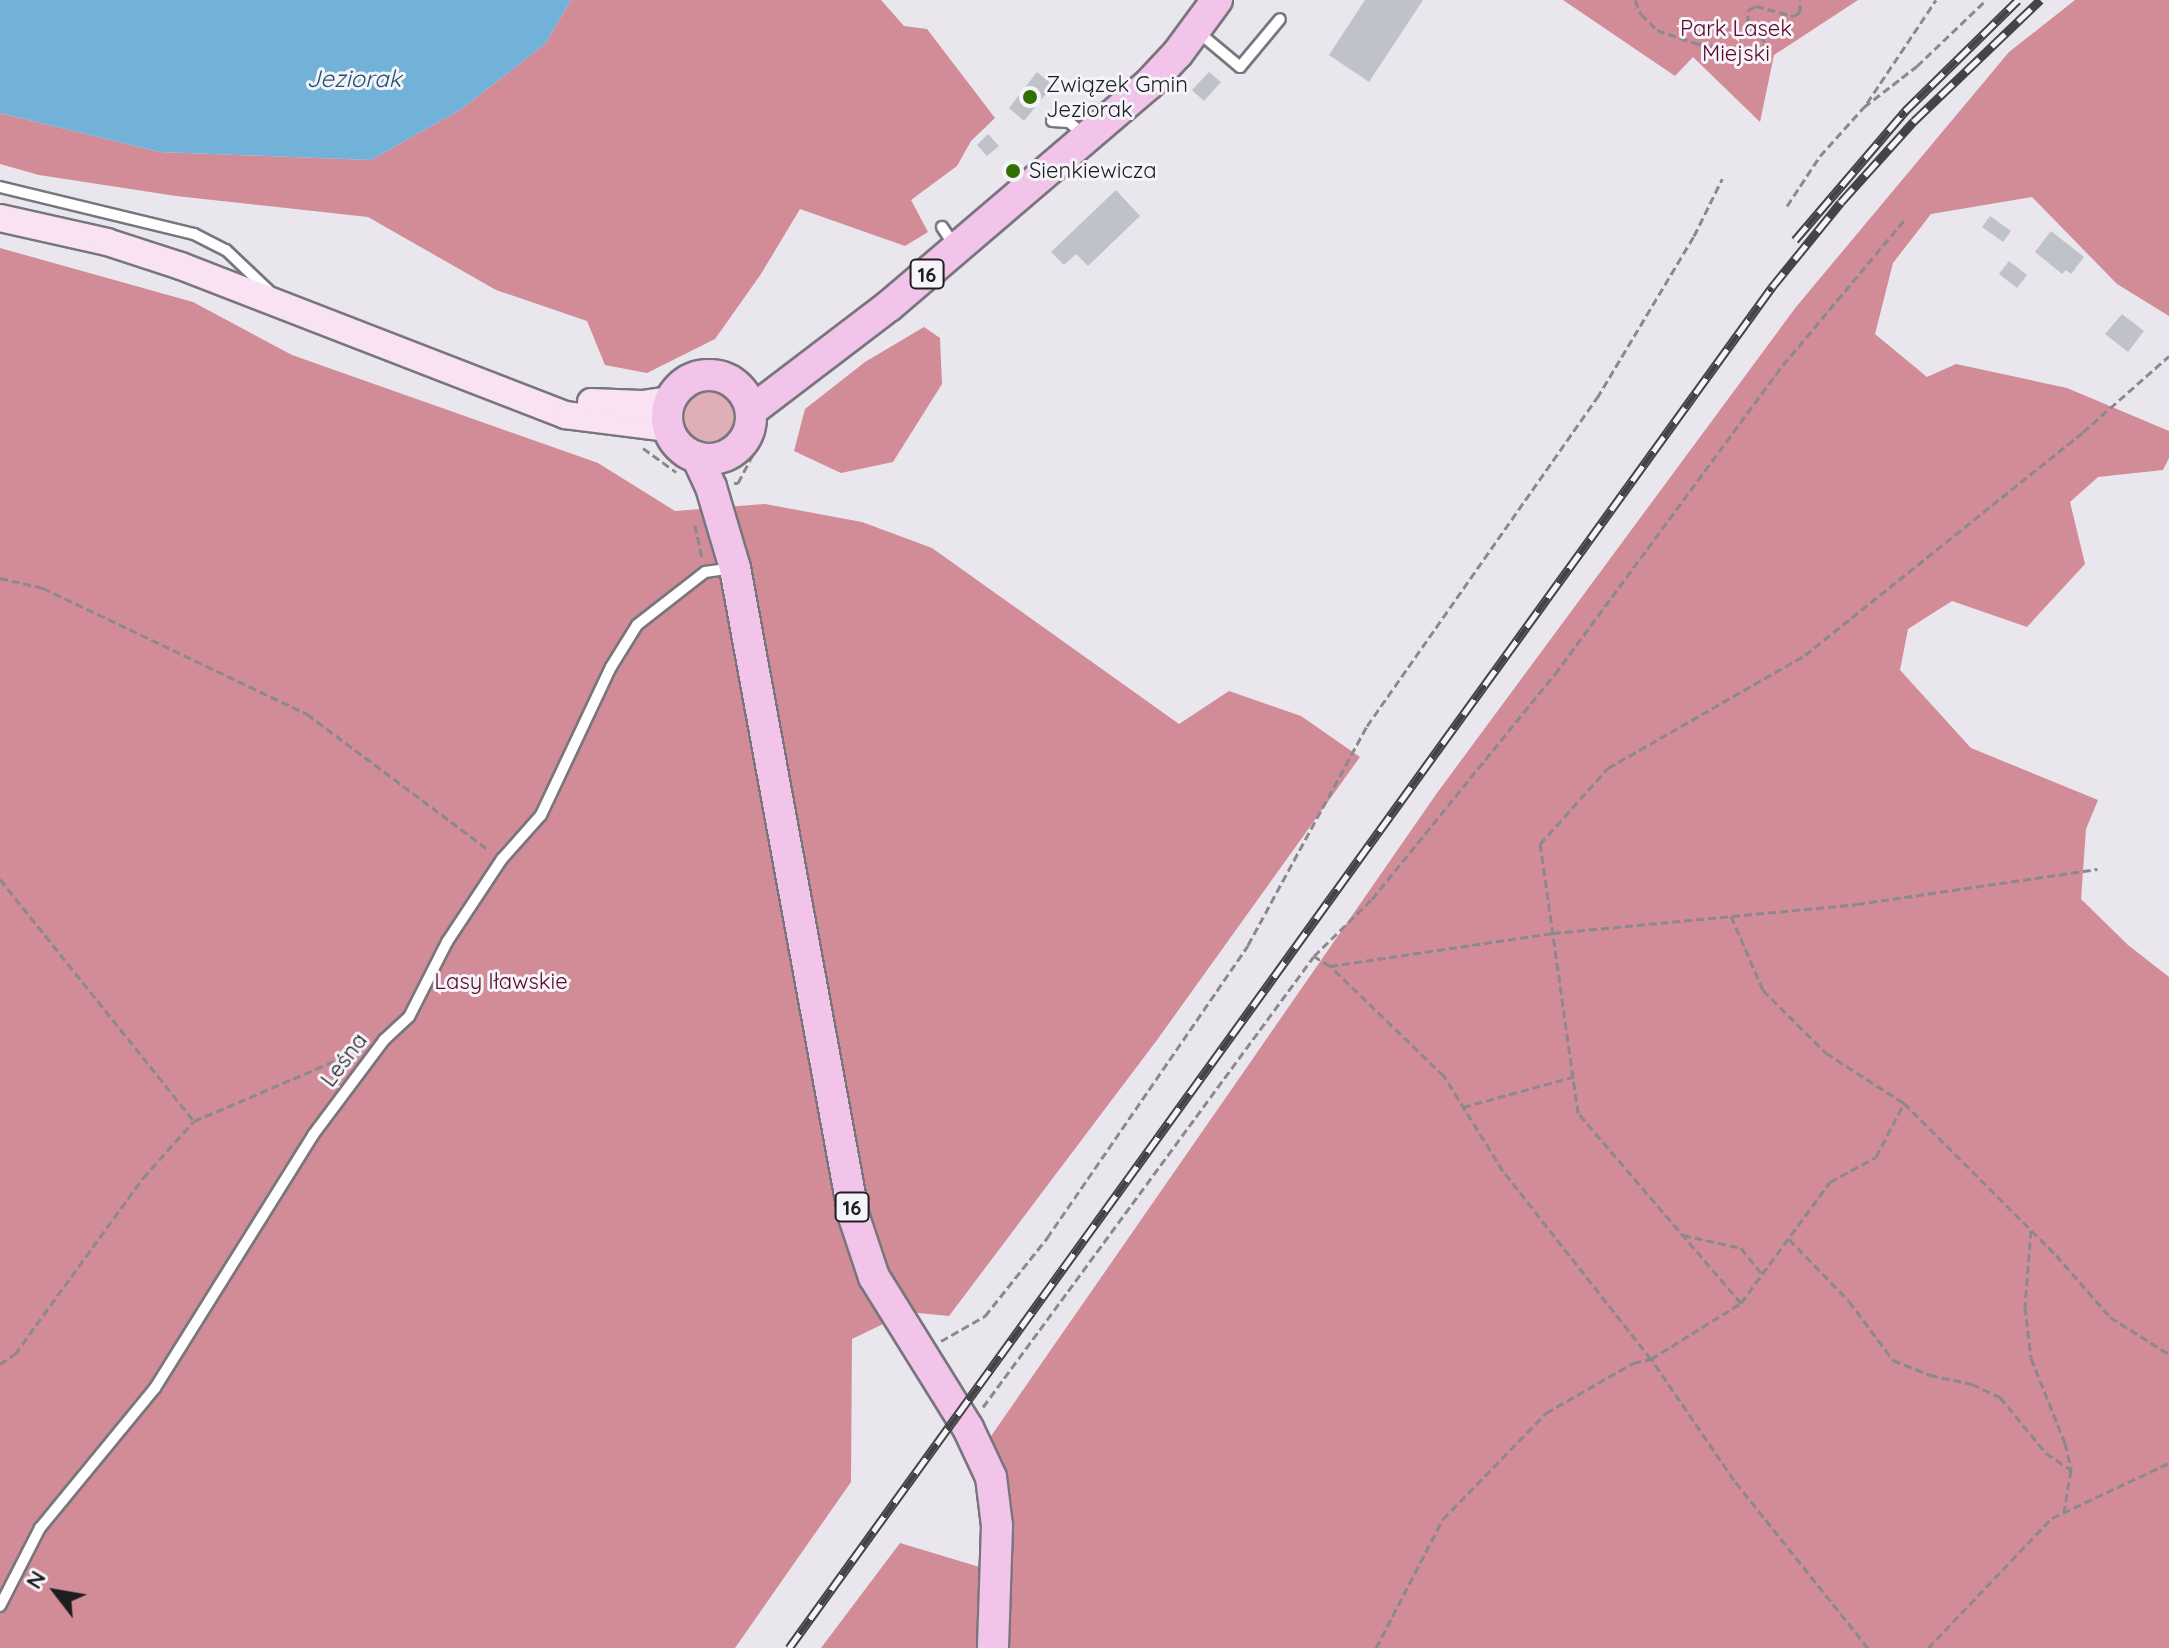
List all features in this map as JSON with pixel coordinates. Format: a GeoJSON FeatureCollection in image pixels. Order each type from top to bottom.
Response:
{"type":"FeatureCollection","features":[{"type":"Feature","properties":{"kind":"main road","name":"16"},"geometry":{"type":"LineString","coordinates":[[735,568],[728,455],[746,437],[744,399],[829,350],[889,306],[949,238],[1087,138],[1149,84],[1196,30],[1217,0]]}},
{"type":"Feature","properties":{"kind":"main road"},"geometry":{"type":"LineString","coordinates":[[0,218],[107,242],[285,306],[565,415],[670,414],[680,387],[693,378],[708,375],[724,378],[744,399]]}},
{"type":"Feature","properties":{"kind":"main road","name":"16"},"geometry":{"type":"LineString","coordinates":[[670,414],[688,466],[711,487],[735,568],[854,1217],[874,1277],[987,1464],[996,1507],[993,1648]]}},
{"type":"Feature","properties":{"kind":"main road"},"geometry":{"type":"LineString","coordinates":[[688,466],[728,455]]}},
{"type":"Feature","properties":{"kind":"lane"},"geometry":{"type":"LineString","coordinates":[[1196,30],[1240,67],[1280,19]]}},
{"type":"Feature","properties":{"kind":"lane"},"geometry":{"type":"LineString","coordinates":[[1052,121],[1069,122],[1087,138]]}},
{"type":"Feature","properties":{"kind":"lane"},"geometry":{"type":"LineString","coordinates":[[0,187],[194,234],[226,250],[285,306]]}},
{"type":"Feature","properties":{"kind":"lane","name":"Leśna"},"geometry":{"type":"LineString","coordinates":[[0,1606],[40,1528],[155,1388],[313,1135],[384,1040],[409,1017],[447,942],[502,859],[541,815],[611,667],[637,625],[705,572],[735,568]]}},
{"type":"Feature","properties":{"kind":"path"},"geometry":{"type":"LineString","coordinates":[[1635,0],[1641,14],[1657,30],[1695,43],[1749,55],[1759,53],[1765,46],[1762,36],[1747,21],[1750,7],[1794,16],[1800,12],[1800,0]]}},
{"type":"Feature","properties":{"kind":"path"},"geometry":{"type":"LineString","coordinates":[[1787,206],[1820,156],[1864,107],[1936,0]]}},
{"type":"Feature","properties":{"kind":"path"},"geometry":{"type":"LineString","coordinates":[[1864,107],[1917,66],[1986,0]]}},
{"type":"Feature","properties":{"kind":"path"},"geometry":{"type":"LineString","coordinates":[[920,1352],[985,1316],[1047,1238],[1248,945],[1373,715],[1597,398],[1694,236],[1722,179]]}},
{"type":"Feature","properties":{"kind":"path"},"geometry":{"type":"LineString","coordinates":[[968,1428],[1314,956],[1372,899],[1555,674],[1783,365],[1905,219]]}},
{"type":"Feature","properties":{"kind":"path"},"geometry":{"type":"LineString","coordinates":[[1741,1303],[1578,1113],[1540,844],[1608,768],[1805,655],[2083,432],[2169,356]]}},
{"type":"Feature","properties":{"kind":"path"},"geometry":{"type":"LineString","coordinates":[[639,446],[688,466]]}},
{"type":"Feature","properties":{"kind":"path"},"geometry":{"type":"LineString","coordinates":[[0,578],[43,588],[307,714],[502,859]]}},
{"type":"Feature","properties":{"kind":"path"},"geometry":{"type":"LineString","coordinates":[[1330,966],[1553,933],[1857,904],[2097,869]]}},
{"type":"Feature","properties":{"kind":"path"},"geometry":{"type":"LineString","coordinates":[[0,879],[194,1121]]}},
{"type":"Feature","properties":{"kind":"path"},"geometry":{"type":"LineString","coordinates":[[1731,916],[1763,990],[1826,1053],[1904,1103],[2031,1230],[2110,1317],[2169,1354]]}},
{"type":"Feature","properties":{"kind":"path"},"geometry":{"type":"LineString","coordinates":[[1314,956],[1330,966],[1444,1076],[1503,1171],[1651,1359],[1734,1480],[1868,1648]]}},
{"type":"Feature","properties":{"kind":"path"},"geometry":{"type":"LineString","coordinates":[[0,1364],[15,1354],[143,1178],[194,1121],[384,1040]]}},
{"type":"Feature","properties":{"kind":"path"},"geometry":{"type":"LineString","coordinates":[[1463,1107],[1573,1077]]}},
{"type":"Feature","properties":{"kind":"path"},"geometry":{"type":"LineString","coordinates":[[1376,1648],[1443,1519],[1546,1413],[1633,1363],[1651,1359],[1741,1303],[1830,1182],[1876,1157],[1904,1103]]}},
{"type":"Feature","properties":{"kind":"path"},"geometry":{"type":"LineString","coordinates":[[2031,1230],[2025,1307],[2031,1358],[2065,1443],[2071,1470],[2064,1512]]}},
{"type":"Feature","properties":{"kind":"path"},"geometry":{"type":"LineString","coordinates":[[1683,1235],[1741,1248],[1763,1275]]}},
{"type":"Feature","properties":{"kind":"path"},"geometry":{"type":"LineString","coordinates":[[1789,1239],[1849,1301],[1893,1360],[1930,1375],[1972,1384],[2000,1397],[2046,1453],[2071,1470]]}},
{"type":"Feature","properties":{"kind":"path"},"geometry":{"type":"LineString","coordinates":[[1928,1648],[2043,1527],[2064,1512],[2169,1463]]}},
{"type":"Feature","properties":{"kind":"shaded area"},"geometry":{"type":"Polygon","coordinates":[[[709,389],[720,391],[728,397],[734,405],[734,427],[728,435],[720,441],[709,443],[698,441],[690,435],[684,427],[682,416],[684,405],[690,397],[698,391],[709,389]]]}},
{"type":"Feature","properties":{"kind":"green space"},"geometry":{"type":"Polygon","coordinates":[[[571,0],[881,0],[904,26],[927,29],[995,118],[971,141],[957,166],[911,200],[928,232],[905,246],[800,209],[761,274],[715,339],[647,373],[605,365],[587,321],[496,290],[368,217],[176,196],[39,175],[0,164],[0,113],[160,152],[371,160],[460,110],[545,44],[571,0]]]}},
{"type":"Feature","properties":{"kind":"green space","name":"Park Lasek Miejski"},"geometry":{"type":"Polygon","coordinates":[[[1563,0],[1858,0],[1774,55],[1760,122],[1693,57],[1675,76],[1563,0]]]}},
{"type":"Feature","properties":{"kind":"green space"},"geometry":{"type":"Polygon","coordinates":[[[2075,0],[2169,0],[2169,316],[2117,284],[2032,197],[1931,214],[1893,263],[1875,334],[1927,377],[1956,364],[2067,388],[2169,431],[2169,458],[2163,470],[2098,477],[2070,502],[2085,564],[2027,627],[1952,601],[1908,629],[1900,670],[1971,748],[2098,800],[2086,829],[2081,899],[2128,945],[2169,977],[2169,1648],[821,1648],[900,1543],[1006,1575],[989,1439],[1437,793],[1796,307],[2009,52],[2075,0]]]}},
{"type":"Feature","properties":{"kind":"green space","name":"Lasy Iławskie"},"geometry":{"type":"Polygon","coordinates":[[[0,248],[193,302],[292,355],[598,463],[675,511],[765,504],[862,522],[932,548],[1179,724],[1229,691],[1301,716],[1360,757],[1157,1040],[949,1316],[908,1312],[852,1339],[851,1482],[735,1648],[0,1648],[0,248]]]}},
{"type":"Feature","properties":{"kind":"green space"},"geometry":{"type":"Polygon","coordinates":[[[924,327],[940,338],[942,384],[893,462],[841,473],[794,451],[805,409],[865,362],[924,327]]]}},
{"type":"Feature","properties":{"kind":"water","name":"Jeziorak"},"geometry":{"type":"Polygon","coordinates":[[[0,0],[571,0],[545,44],[460,110],[371,160],[160,152],[0,113],[0,0]]]}},
{"type":"Feature","properties":{"kind":"building"},"geometry":{"type":"Polygon","coordinates":[[[1365,0],[1423,0],[1369,82],[1329,55],[1365,0]]]}},
{"type":"Feature","properties":{"kind":"building","name":"Związek Gmin Jeziorak"},"geometry":{"type":"Polygon","coordinates":[[[1037,72],[1053,85],[1024,121],[1009,108],[1037,72]]]}},
{"type":"Feature","properties":{"kind":"building"},"geometry":{"type":"Polygon","coordinates":[[[1209,72],[1221,82],[1204,101],[1192,90],[1209,72]]]}},
{"type":"Feature","properties":{"kind":"building"},"geometry":{"type":"Polygon","coordinates":[[[988,134],[999,146],[987,156],[977,145],[988,134]]]}},
{"type":"Feature","properties":{"kind":"building"},"geometry":{"type":"Polygon","coordinates":[[[1116,190],[1140,216],[1088,266],[1076,254],[1064,265],[1051,252],[1116,190]]]}},
{"type":"Feature","properties":{"kind":"building"},"geometry":{"type":"Polygon","coordinates":[[[1990,216],[2011,231],[2003,242],[1982,227],[1990,216]]]}},
{"type":"Feature","properties":{"kind":"building"},"geometry":{"type":"Polygon","coordinates":[[[2051,231],[2084,257],[2071,274],[2066,270],[2062,274],[2035,252],[2051,231]]]}},
{"type":"Feature","properties":{"kind":"building"},"geometry":{"type":"Polygon","coordinates":[[[2009,261],[2027,275],[2017,288],[1999,274],[2009,261]]]}},
{"type":"Feature","properties":{"kind":"building"},"geometry":{"type":"Polygon","coordinates":[[[2122,314],[2144,331],[2128,352],[2105,334],[2122,314]]]}},
{"type":"Feature","properties":{"kind":"railway"},"geometry":{"type":"LineString","coordinates":[[1795,240],[1905,111],[2018,0]]}},
{"type":"Feature","properties":{"kind":"railway"},"geometry":{"type":"LineString","coordinates":[[789,1648],[1772,287],[1841,202],[1914,121],[2040,0]]}},
{"type":"Feature","properties":{"kind":"place","name":"Związek Gmin Jeziorak"},"geometry":{"type":"Point","coordinates":[1030,97]}},
{"type":"Feature","properties":{"kind":"place","name":"Sienkiewicza"},"geometry":{"type":"Point","coordinates":[1013,171]}}]}
